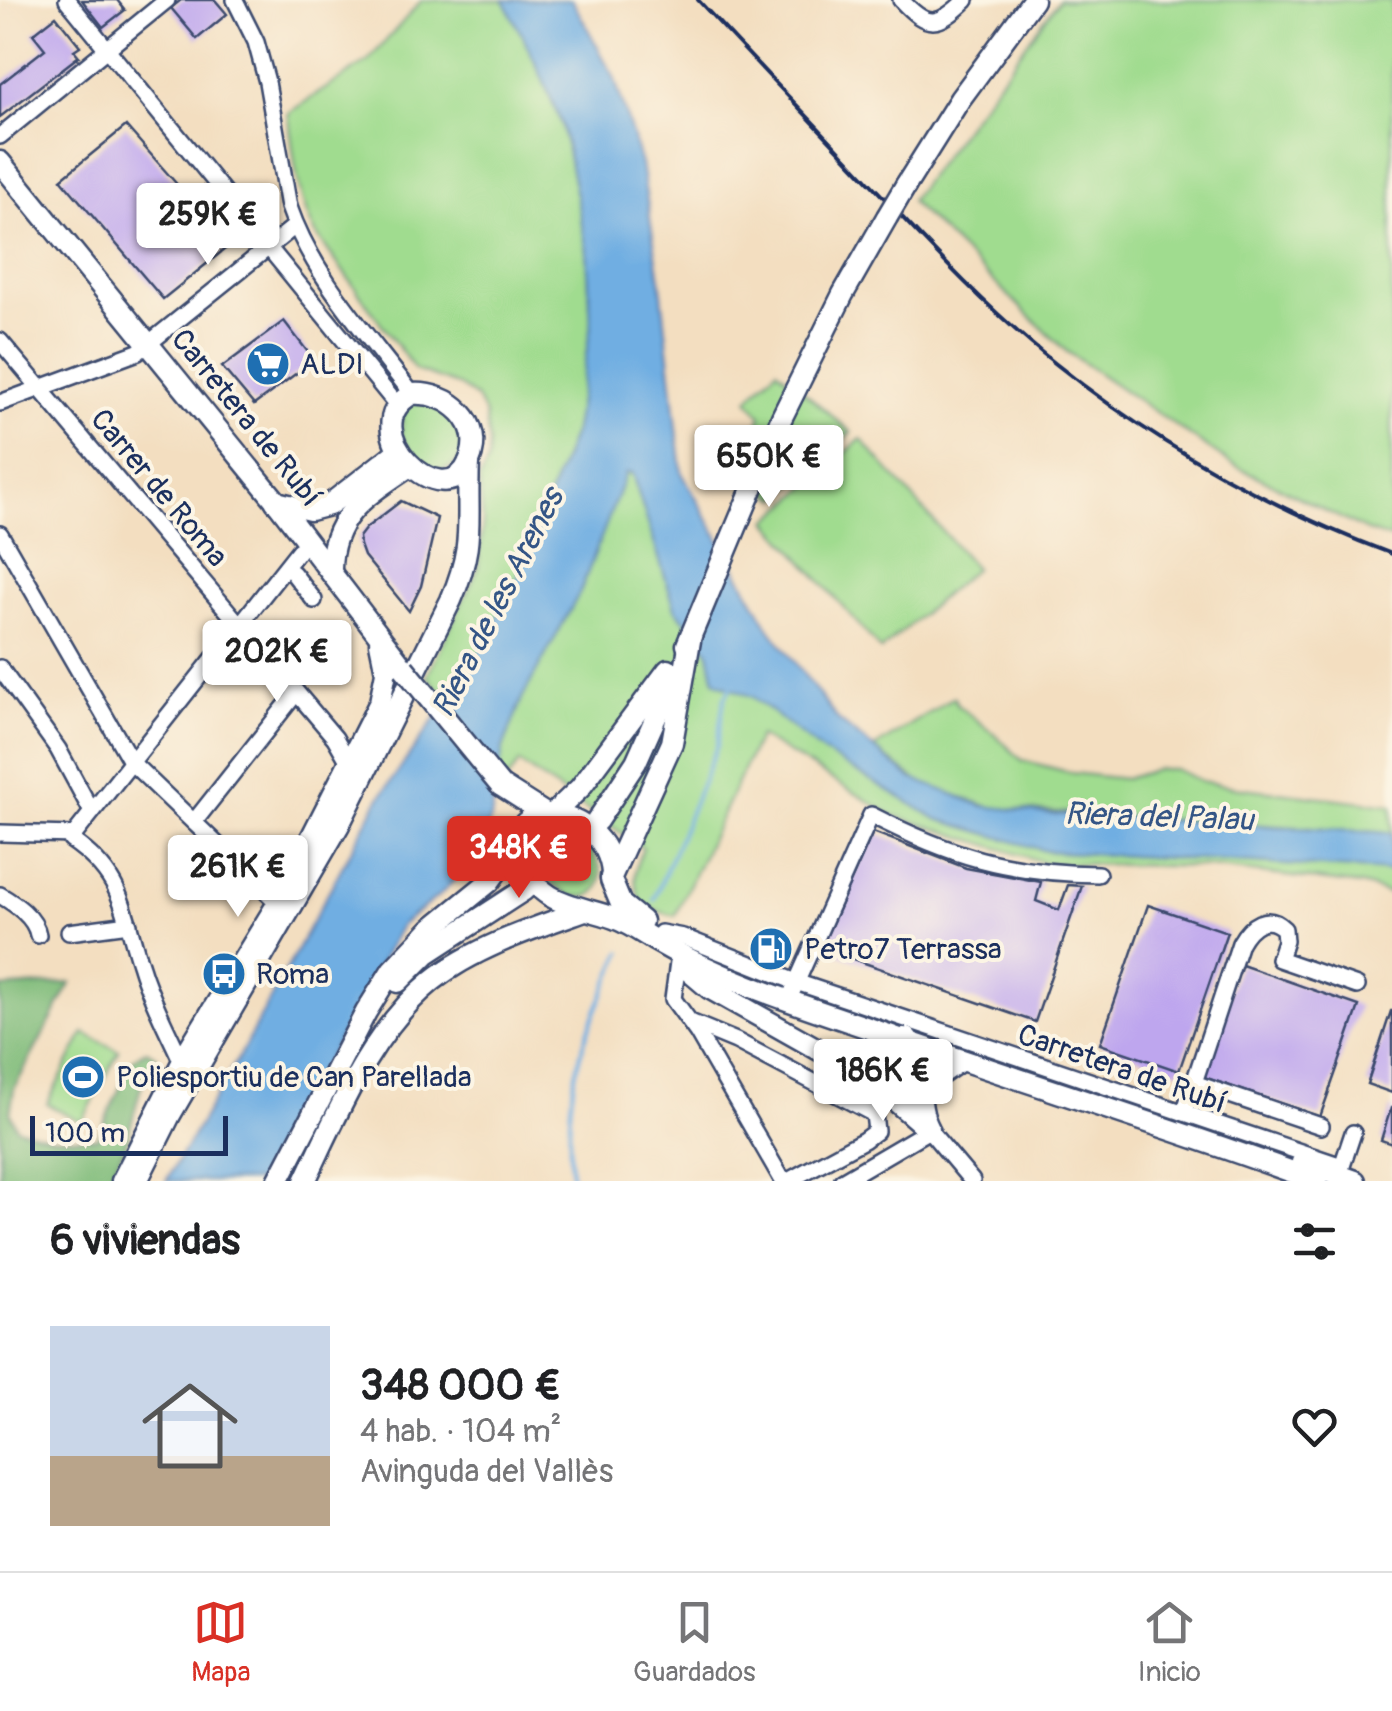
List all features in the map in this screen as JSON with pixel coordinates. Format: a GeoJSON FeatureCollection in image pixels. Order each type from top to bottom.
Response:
{"type":"FeatureCollection","features":[{"type":"Feature","properties":{"kind":"main road"},"geometry":{"type":"LineString","coordinates":[[598,821],[636,762],[669,693],[759,468],[805,368],[906,185],[960,99],[1033,0]]}},
{"type":"Feature","properties":{"kind":"main road","name":"Carretera de Rubí"},"geometry":{"type":"LineString","coordinates":[[0,162],[323,582],[372,628],[500,785]]}},
{"type":"Feature","properties":{"kind":"main road","name":"Carretera de Rubí"},"geometry":{"type":"LineString","coordinates":[[0,180],[276,502],[323,582]]}},
{"type":"Feature","properties":{"kind":"main road"},"geometry":{"type":"LineString","coordinates":[[137,1181],[181,1095],[338,825],[456,588],[468,554],[470,512],[470,462],[473,438],[463,413],[445,398],[433,394],[405,400],[393,423],[404,459],[418,473],[439,480],[458,494],[470,512]]}},
{"type":"Feature","properties":{"kind":"main road"},"geometry":{"type":"LineString","coordinates":[[276,502],[310,510],[330,505],[404,459]]}},
{"type":"Feature","properties":{"kind":"main road"},"geometry":{"type":"LineString","coordinates":[[323,582],[333,541],[342,523],[404,459]]}},
{"type":"Feature","properties":{"kind":"main road"},"geometry":{"type":"LineString","coordinates":[[439,480],[456,477],[470,462]]}},
{"type":"Feature","properties":{"kind":"main road"},"geometry":{"type":"LineString","coordinates":[[122,1181],[182,1062],[278,902],[380,702],[386,672],[372,628]]}},
{"type":"Feature","properties":{"kind":"main road"},"geometry":{"type":"LineString","coordinates":[[305,1181],[366,1012],[392,970],[430,929],[489,882],[530,821],[550,813],[580,788],[669,693]]}},
{"type":"Feature","properties":{"kind":"main road"},"geometry":{"type":"LineString","coordinates":[[343,1081],[432,981],[486,950],[587,907],[611,877],[666,762],[669,693]]}},
{"type":"Feature","properties":{"kind":"main road"},"geometry":{"type":"LineString","coordinates":[[500,785],[550,813],[580,823],[610,859],[611,877]]}},
{"type":"Feature","properties":{"kind":"main road"},"geometry":{"type":"LineString","coordinates":[[500,785],[515,811],[520,856],[536,882],[564,905],[587,907]]}},
{"type":"Feature","properties":{"kind":"main road"},"geometry":{"type":"LineString","coordinates":[[278,902],[288,894],[348,802]]}},
{"type":"Feature","properties":{"kind":"main road","name":"Carretera de Rubí"},"geometry":{"type":"LineString","coordinates":[[611,877],[628,911],[659,937],[733,982],[1317,1181]]}},
{"type":"Feature","properties":{"kind":"main road"},"geometry":{"type":"LineString","coordinates":[[278,1181],[343,1081],[402,978],[427,953],[524,890]]}},
{"type":"Feature","properties":{"kind":"main road","name":"Carretera de Rubí"},"geometry":{"type":"LineString","coordinates":[[587,907],[728,966],[795,986],[842,1008],[1349,1174]]}},
{"type":"Feature","properties":{"kind":"main road"},"geometry":{"type":"LineString","coordinates":[[659,937],[678,962],[709,988],[869,1078],[929,1130]]}},
{"type":"Feature","properties":{"kind":"main road"},"geometry":{"type":"LineString","coordinates":[[842,1008],[911,1042],[916,1054],[922,1115],[929,1130]]}},
{"type":"Feature","properties":{"kind":"main road"},"geometry":{"type":"LineString","coordinates":[[869,1078],[919,1089],[961,1060]]}},
{"type":"Feature","properties":{"kind":"main road"},"geometry":{"type":"LineString","coordinates":[[181,1095],[185,1076],[182,1062]]}},
{"type":"Feature","properties":{"kind":"street"},"geometry":{"type":"LineString","coordinates":[[67,0],[269,248],[405,400]]}},
{"type":"Feature","properties":{"kind":"street"},"geometry":{"type":"LineString","coordinates":[[0,136],[167,0]]}},
{"type":"Feature","properties":{"kind":"street"},"geometry":{"type":"LineString","coordinates":[[236,0],[264,70],[295,226],[405,400]]}},
{"type":"Feature","properties":{"kind":"street"},"geometry":{"type":"LineString","coordinates":[[901,0],[914,15],[928,22],[945,18],[966,0]]}},
{"type":"Feature","properties":{"kind":"street"},"geometry":{"type":"LineString","coordinates":[[0,403],[143,349],[295,226]]}},
{"type":"Feature","properties":{"kind":"street","name":"Carrer de Roma"},"geometry":{"type":"LineString","coordinates":[[0,341],[334,738],[350,764]]}},
{"type":"Feature","properties":{"kind":"street"},"geometry":{"type":"LineString","coordinates":[[0,534],[132,762],[278,902]]}},
{"type":"Feature","properties":{"kind":"street"},"geometry":{"type":"LineString","coordinates":[[182,1062],[141,970],[129,924],[104,867],[71,840],[300,550]]}},
{"type":"Feature","properties":{"kind":"street"},"geometry":{"type":"LineString","coordinates":[[293,573],[323,582]]}},
{"type":"Feature","properties":{"kind":"street"},"geometry":{"type":"LineString","coordinates":[[0,668],[58,749],[92,812]]}},
{"type":"Feature","properties":{"kind":"street"},"geometry":{"type":"LineString","coordinates":[[194,822],[296,693]]}},
{"type":"Feature","properties":{"kind":"street"},"geometry":{"type":"LineString","coordinates":[[1098,874],[998,866],[928,844],[871,815],[795,986],[1184,1113],[1349,1174],[1353,1133]]}},
{"type":"Feature","properties":{"kind":"street"},"geometry":{"type":"LineString","coordinates":[[0,834],[74,835]]}},
{"type":"Feature","properties":{"kind":"street"},"geometry":{"type":"LineString","coordinates":[[0,895],[19,907],[37,928],[38,935]]}},
{"type":"Feature","properties":{"kind":"street"},"geometry":{"type":"LineString","coordinates":[[1184,1113],[1240,942],[1249,928],[1264,920],[1277,922],[1284,929],[1285,940],[1279,959],[1356,986]]}},
{"type":"Feature","properties":{"kind":"street"},"geometry":{"type":"LineString","coordinates":[[69,932],[129,924]]}},
{"type":"Feature","properties":{"kind":"street"},"geometry":{"type":"LineString","coordinates":[[678,962],[673,999],[786,1181],[876,1131],[874,1114],[736,1041],[690,1022]]}},
{"type":"Feature","properties":{"kind":"street"},"geometry":{"type":"LineString","coordinates":[[1194,1084],[1322,1126]]}},
{"type":"Feature","properties":{"kind":"street"},"geometry":{"type":"LineString","coordinates":[[842,1181],[929,1130],[972,1181]]}},
{"type":"Feature","properties":{"kind":"green space"},"geometry":{"type":"Polygon","coordinates":[[[422,0],[504,0],[562,125],[587,250],[591,324],[574,431],[518,577],[473,664],[448,700],[427,676],[478,569],[483,521],[479,480],[488,461],[489,443],[485,414],[476,398],[460,386],[415,370],[316,234],[300,190],[288,113],[368,61],[422,0]]]}},
{"type":"Feature","properties":{"kind":"green space"},"geometry":{"type":"Polygon","coordinates":[[[1059,0],[1392,0],[1392,539],[1367,531],[1230,463],[1066,351],[910,201],[1059,0]]]}},
{"type":"Feature","properties":{"kind":"green space"},"geometry":{"type":"Polygon","coordinates":[[[777,369],[851,432],[778,498],[737,477],[761,416],[748,399],[777,369]]]}},
{"type":"Feature","properties":{"kind":"green space"},"geometry":{"type":"Polygon","coordinates":[[[413,402],[445,407],[460,427],[464,444],[453,466],[429,468],[417,459],[401,436],[403,411],[413,402]]]}},
{"type":"Feature","properties":{"kind":"green space"},"geometry":{"type":"Polygon","coordinates":[[[861,439],[975,568],[881,650],[768,521],[861,439]]]}},
{"type":"Feature","properties":{"kind":"green space"},"geometry":{"type":"Polygon","coordinates":[[[632,472],[675,608],[709,652],[715,681],[753,697],[1046,851],[1383,869],[1392,871],[1392,894],[1361,885],[1208,867],[1046,863],[892,815],[759,736],[675,916],[643,907],[635,878],[643,848],[519,763],[493,801],[503,748],[522,698],[580,592],[625,474],[632,472]]]}},
{"type":"Feature","properties":{"kind":"green space"},"geometry":{"type":"Polygon","coordinates":[[[954,697],[957,705],[1022,760],[1072,773],[1125,779],[1157,769],[1175,769],[1201,781],[1234,787],[1392,805],[1392,833],[993,808],[920,783],[874,748],[954,697]]]}},
{"type":"Feature","properties":{"kind":"green space"},"geometry":{"type":"Polygon","coordinates":[[[563,825],[585,843],[597,861],[601,876],[598,888],[589,895],[576,896],[560,890],[532,857],[529,838],[537,826],[563,825]]]}},
{"type":"Feature","properties":{"kind":"green space"},"geometry":{"type":"Polygon","coordinates":[[[71,983],[14,1089],[10,1113],[17,1128],[52,1137],[97,1138],[133,1059],[147,1050],[157,1057],[142,1083],[126,1144],[108,1181],[0,1181],[0,988],[71,983]]]}},
{"type":"Feature","properties":{"kind":"green space","name":"Poliesportiu de Can Parellada"},"geometry":{"type":"Polygon","coordinates":[[[84,1033],[119,1051],[82,1122],[47,1104],[84,1033]]]}},
{"type":"Feature","properties":{"kind":"water"},"geometry":{"type":"Polygon","coordinates":[[[504,0],[572,0],[614,77],[641,164],[661,285],[682,473],[770,629],[838,720],[911,778],[983,806],[1052,814],[1392,833],[1392,871],[1046,851],[937,819],[823,752],[753,697],[715,681],[709,652],[675,608],[632,473],[626,473],[580,592],[522,698],[503,748],[491,819],[472,861],[441,894],[401,925],[261,1181],[166,1181],[239,1057],[379,799],[473,664],[518,577],[574,431],[591,324],[587,250],[562,125],[504,0]]]}},
{"type":"Feature","properties":{"kind":"building"},"geometry":{"type":"Polygon","coordinates":[[[82,0],[117,0],[125,10],[103,27],[82,0]]]}},
{"type":"Feature","properties":{"kind":"building"},"geometry":{"type":"Polygon","coordinates":[[[181,0],[215,0],[227,14],[197,39],[171,8],[181,0]]]}},
{"type":"Feature","properties":{"kind":"building"},"geometry":{"type":"Polygon","coordinates":[[[56,16],[80,46],[74,50],[79,56],[0,117],[0,84],[45,49],[33,34],[56,16]]]}},
{"type":"Feature","properties":{"kind":"building"},"geometry":{"type":"Polygon","coordinates":[[[126,126],[230,245],[163,299],[61,179],[126,126]]]}},
{"type":"Feature","properties":{"kind":"building","name":"ALDI"},"geometry":{"type":"Polygon","coordinates":[[[284,321],[314,360],[254,405],[222,367],[284,321]]]}},
{"type":"Feature","properties":{"kind":"building"},"geometry":{"type":"Polygon","coordinates":[[[401,501],[437,518],[421,586],[409,611],[364,556],[359,537],[401,501]]]}},
{"type":"Feature","properties":{"kind":"building"},"geometry":{"type":"Polygon","coordinates":[[[873,832],[966,868],[1041,882],[1036,901],[1059,910],[1068,885],[1082,886],[1035,1022],[821,948],[873,832]]]}},
{"type":"Feature","properties":{"kind":"building"},"geometry":{"type":"Polygon","coordinates":[[[1148,905],[1227,932],[1179,1071],[1100,1044],[1148,905]]]}},
{"type":"Feature","properties":{"kind":"building"},"geometry":{"type":"Polygon","coordinates":[[[1239,964],[1359,1006],[1320,1117],[1201,1076],[1239,964]]]}},
{"type":"Feature","properties":{"kind":"building"},"geometry":{"type":"Polygon","coordinates":[[[1392,1011],[1392,1093],[1367,1084],[1392,1011]]]}},
{"type":"Feature","properties":{"kind":"building"},"geometry":{"type":"Polygon","coordinates":[[[1392,1108],[1392,1144],[1381,1140],[1392,1108]]]}},
{"type":"Feature","properties":{"kind":"waterway"},"geometry":{"type":"LineString","coordinates":[[654,900],[717,746],[724,699],[732,685]]}},
{"type":"Feature","properties":{"kind":"waterway"},"geometry":{"type":"LineString","coordinates":[[572,1181],[570,1116],[578,1062],[622,952]]}},
{"type":"Feature","properties":{"kind":"tunnel"},"geometry":{"type":"LineString","coordinates":[[524,890],[571,851],[597,821]]}},
{"type":"Feature","properties":{"kind":"railway"},"geometry":{"type":"LineString","coordinates":[[698,0],[960,277],[1056,364],[1094,394],[1216,472],[1302,516],[1392,554]]}},
{"type":"Feature","properties":{"kind":"place","name":"ALDI"},"geometry":{"type":"Point","coordinates":[268,364]}},
{"type":"Feature","properties":{"kind":"place","name":"Petro7 Terrassa"},"geometry":{"type":"Point","coordinates":[771,949]}},
{"type":"Feature","properties":{"kind":"place","name":"Roma"},"geometry":{"type":"Point","coordinates":[224,974]}},
{"type":"Feature","properties":{"kind":"place","name":"Poliesportiu de Can Parellada"},"geometry":{"type":"Point","coordinates":[83,1077]}},
{"type":"Feature","properties":{"kind":"water label","name":"Riera de les Arenes"},"geometry":{"type":"Point","coordinates":[498,603]}},
{"type":"Feature","properties":{"kind":"water label","name":"Riera del Palau"},"geometry":{"type":"Point","coordinates":[1159,817]}}]}
